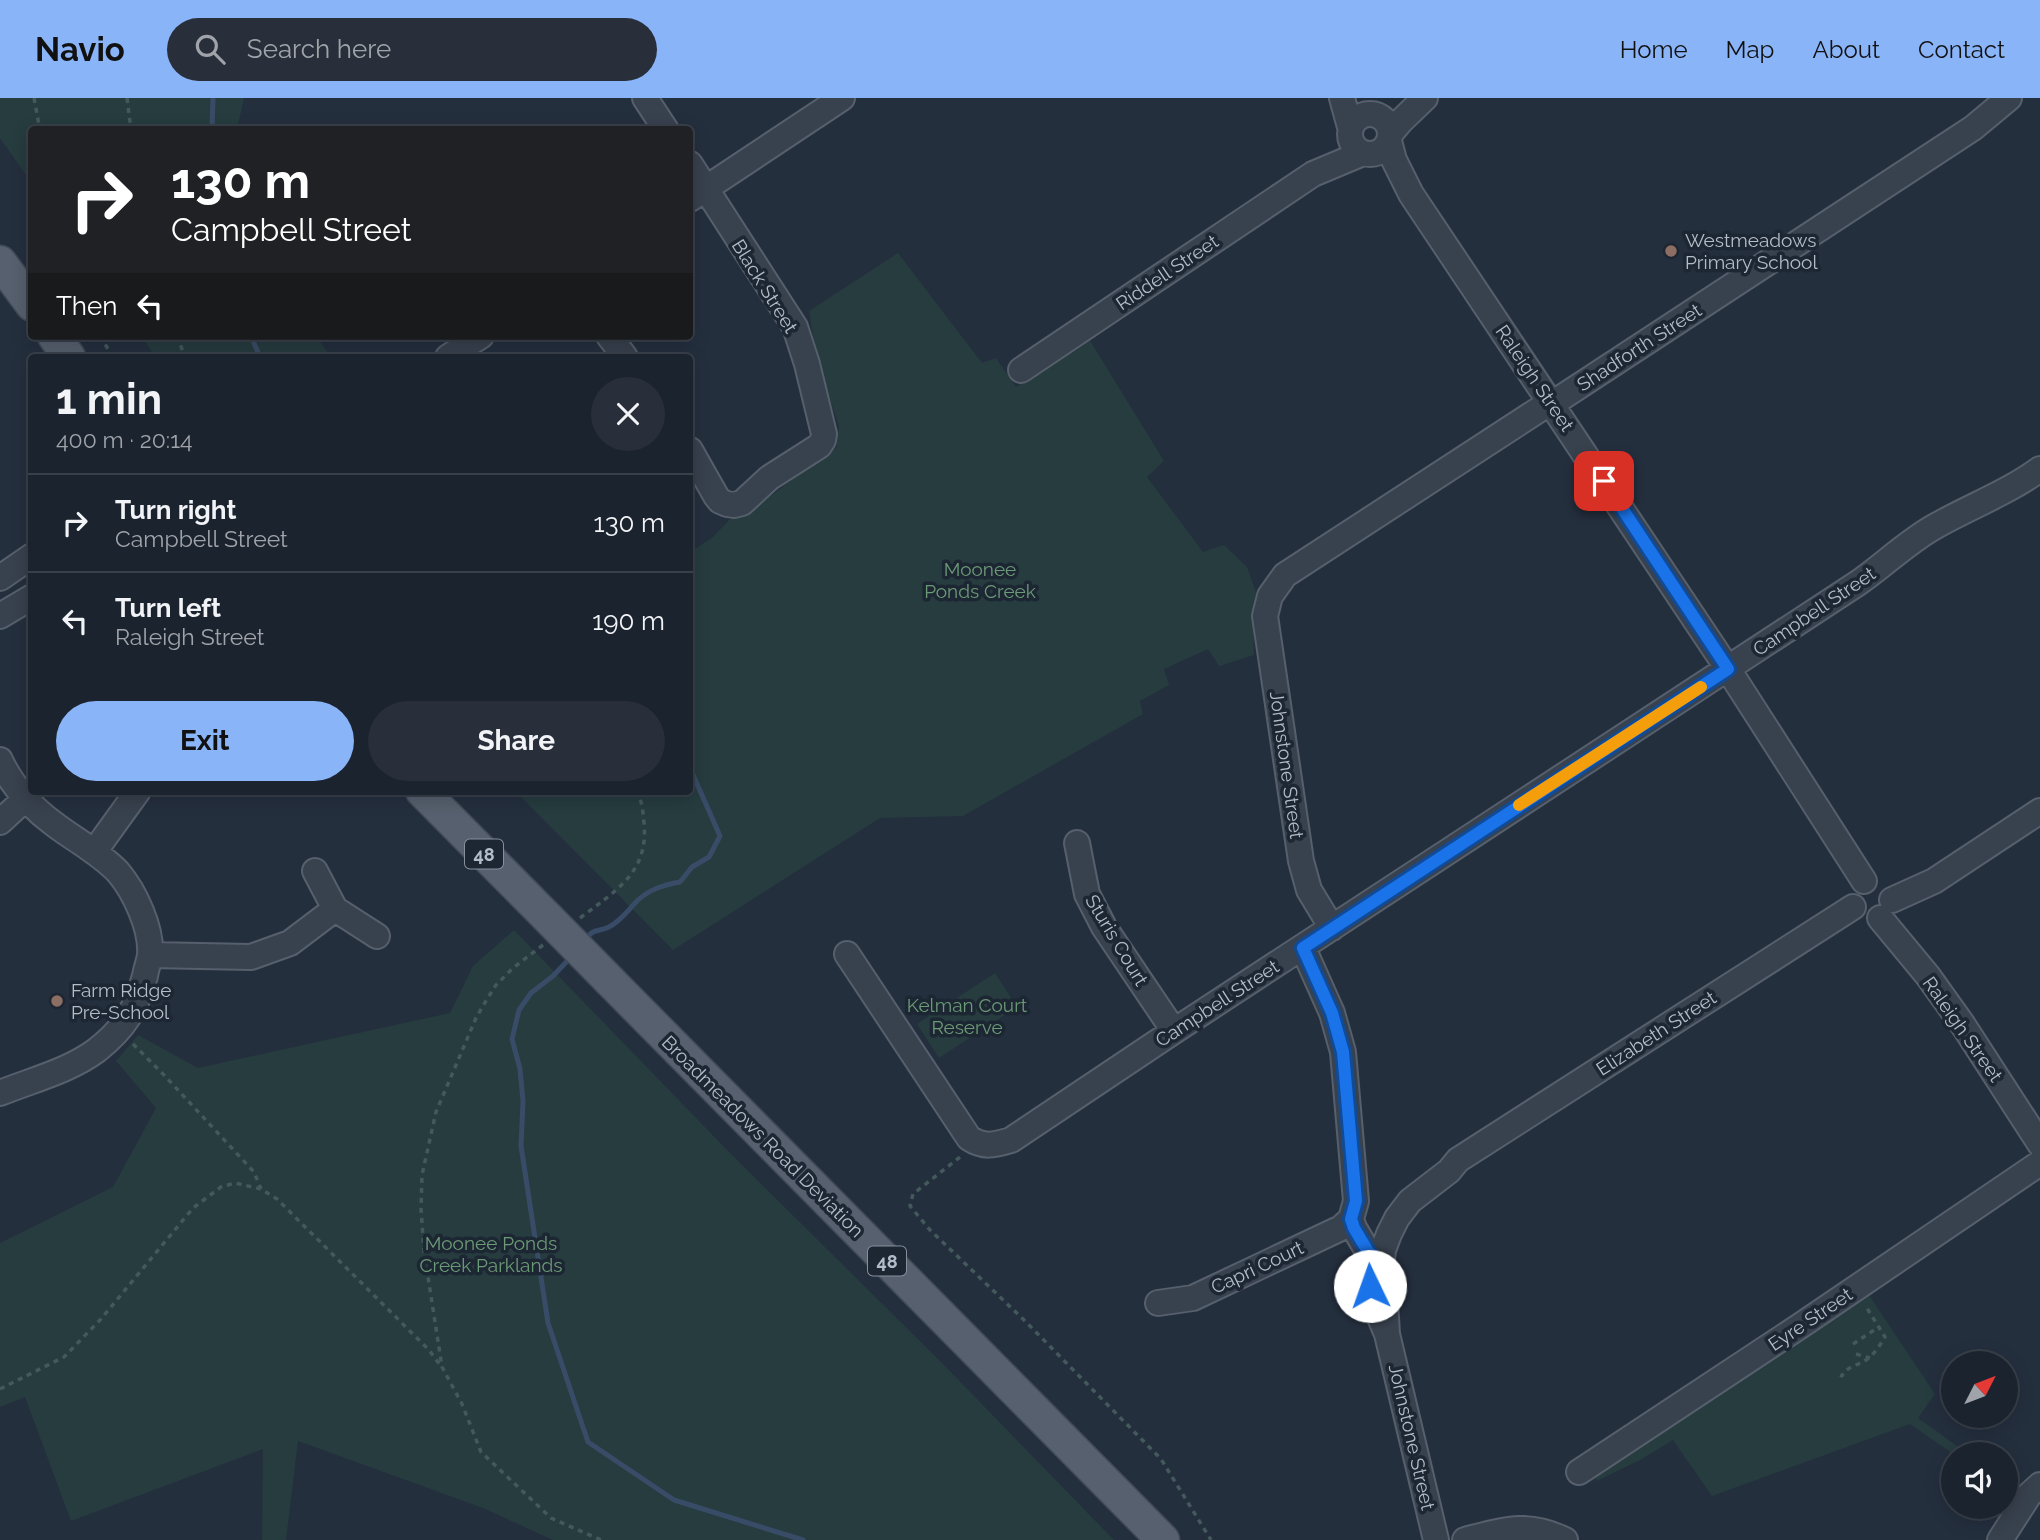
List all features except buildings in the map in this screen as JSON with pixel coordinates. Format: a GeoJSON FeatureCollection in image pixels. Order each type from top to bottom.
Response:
{"type":"FeatureCollection","features":[{"type":"Feature","properties":{"kind":"main road"},"geometry":{"type":"LineString","coordinates":[[0,262],[28,300]]}},
{"type":"Feature","properties":{"kind":"main road","name":"Broadmeadows Road Deviation"},"geometry":{"type":"LineString","coordinates":[[426,795],[1163,1540]]}},
{"type":"Feature","properties":{"kind":"street"},"geometry":{"type":"LineString","coordinates":[[645,98],[663,126]]}},
{"type":"Feature","properties":{"kind":"street"},"geometry":{"type":"LineString","coordinates":[[697,194],[842,98]]}},
{"type":"Feature","properties":{"kind":"street","name":"Raleigh Street"},"geometry":{"type":"LineString","coordinates":[[1342,98],[1395,163],[1411,194],[1552,402],[1864,881]]}},
{"type":"Feature","properties":{"kind":"street"},"geometry":{"type":"LineString","coordinates":[[1368,130],[1424,98]]}},
{"type":"Feature","properties":{"kind":"street","name":"Shadforth Street"},"geometry":{"type":"LineString","coordinates":[[1270,596],[1285,575],[1973,128],[2007,100]]}},
{"type":"Feature","properties":{"kind":"street","name":"Riddell Street"},"geometry":{"type":"LineString","coordinates":[[1020,370],[1313,174],[1368,130]]}},
{"type":"Feature","properties":{"kind":"street","name":"Black Street"},"geometry":{"type":"LineString","coordinates":[[693,177],[697,194],[795,327],[824,434],[818,446],[769,478],[742,503],[734,505],[720,501],[693,455]]}},
{"type":"Feature","properties":{"kind":"street"},"geometry":{"type":"LineString","coordinates":[[453,354],[475,340]]}},
{"type":"Feature","properties":{"kind":"street"},"geometry":{"type":"LineString","coordinates":[[612,340],[623,354]]}},
{"type":"Feature","properties":{"kind":"street","name":"Campbell Street"},"geometry":{"type":"LineString","coordinates":[[847,954],[969,1138],[982,1145],[992,1146],[1010,1140],[1858,583],[1908,544],[2040,470]]}},
{"type":"Feature","properties":{"kind":"street"},"geometry":{"type":"LineString","coordinates":[[0,578],[28,559]]}},
{"type":"Feature","properties":{"kind":"street","name":"Johnstone Street"},"geometry":{"type":"LineString","coordinates":[[1270,596],[1265,616],[1301,861],[1309,890],[1332,928]]}},
{"type":"Feature","properties":{"kind":"street"},"geometry":{"type":"LineString","coordinates":[[0,616],[28,599]]}},
{"type":"Feature","properties":{"kind":"street"},"geometry":{"type":"LineString","coordinates":[[0,760],[7,775],[25,799],[117,872],[135,895],[147,929],[150,955],[133,1012],[119,1031],[74,1064],[0,1093]]}},
{"type":"Feature","properties":{"kind":"street"},"geometry":{"type":"LineString","coordinates":[[94,852],[135,795]]}},
{"type":"Feature","properties":{"kind":"street"},"geometry":{"type":"LineString","coordinates":[[0,822],[25,799]]}},
{"type":"Feature","properties":{"kind":"street"},"geometry":{"type":"LineString","coordinates":[[1886,909],[1891,891],[1886,884],[1878,880],[1864,881],[1856,888],[1852,896],[1853,906],[1863,918],[1870,919],[1934,881],[2040,811]]}},
{"type":"Feature","properties":{"kind":"street","name":"Sturis Court"},"geometry":{"type":"LineString","coordinates":[[1077,843],[1087,894],[1104,927],[1174,1031]]}},
{"type":"Feature","properties":{"kind":"street"},"geometry":{"type":"LineString","coordinates":[[315,871],[335,909],[377,936]]}},
{"type":"Feature","properties":{"kind":"street","name":"Elizabeth Street"},"geometry":{"type":"LineString","coordinates":[[1378,1242],[1395,1199],[1414,1182],[1443,1163],[1458,1160],[1853,906]]}},
{"type":"Feature","properties":{"kind":"street"},"geometry":{"type":"LineString","coordinates":[[150,955],[251,957],[290,943],[335,909]]}},
{"type":"Feature","properties":{"kind":"street","name":"Raleigh Street"},"geometry":{"type":"LineString","coordinates":[[1886,909],[1927,976],[2040,1144]]}},
{"type":"Feature","properties":{"kind":"street"},"geometry":{"type":"LineString","coordinates":[[1303,948],[1332,1013],[1343,1052],[1356,1201],[1351,1219]]}},
{"type":"Feature","properties":{"kind":"street","name":"Eyre Street"},"geometry":{"type":"LineString","coordinates":[[1579,1472],[2040,1163]]}},
{"type":"Feature","properties":{"kind":"street","name":"Johnstone Street"},"geometry":{"type":"LineString","coordinates":[[1351,1219],[1354,1228],[1378,1242],[1368,1273],[1370,1286],[1387,1334],[1436,1540]]}},
{"type":"Feature","properties":{"kind":"street","name":"Capri Court"},"geometry":{"type":"LineString","coordinates":[[1158,1303],[1193,1298],[1341,1228],[1351,1219]]}},
{"type":"Feature","properties":{"kind":"street"},"geometry":{"type":"LineString","coordinates":[[2000,1540],[2029,1495],[2040,1485]]}},
{"type":"Feature","properties":{"kind":"street"},"geometry":{"type":"LineString","coordinates":[[1465,1540],[1524,1528],[1544,1531],[1564,1540]]}},
{"type":"Feature","properties":{"kind":"path"},"geometry":{"type":"LineString","coordinates":[[34,98],[39,126]]}},
{"type":"Feature","properties":{"kind":"path"},"geometry":{"type":"LineString","coordinates":[[127,98],[130,126]]}},
{"type":"Feature","properties":{"kind":"path"},"geometry":{"type":"LineString","coordinates":[[638,795],[646,838],[638,865]]}},
{"type":"Feature","properties":{"kind":"path"},"geometry":{"type":"LineString","coordinates":[[442,1367],[424,1251],[422,1175],[436,1112],[476,1018],[507,974]]}},
{"type":"Feature","properties":{"kind":"path"},"geometry":{"type":"LineString","coordinates":[[119,1031],[254,1172],[261,1189]]}},
{"type":"Feature","properties":{"kind":"path"},"geometry":{"type":"LineString","coordinates":[[960,1150],[960,1157],[913,1194],[910,1206],[912,1210],[1161,1459],[1211,1540]]}},
{"type":"Feature","properties":{"kind":"path"},"geometry":{"type":"LineString","coordinates":[[0,1389],[64,1357],[102,1319],[193,1208],[221,1187],[235,1183],[261,1189],[277,1199],[301,1221],[429,1350],[442,1367],[462,1404],[481,1452],[551,1518],[601,1540]]}},
{"type":"Feature","properties":{"kind":"path"},"geometry":{"type":"LineString","coordinates":[[1840,1375],[1870,1357],[1885,1337],[1870,1312]]}},
{"type":"Feature","properties":{"kind":"path"},"geometry":{"type":"LineString","coordinates":[[1853,1343],[1879,1327]]}},
{"type":"Feature","properties":{"kind":"path"},"geometry":{"type":"LineString","coordinates":[[1856,1354],[1870,1357]]}},
{"type":"Feature","properties":{"kind":"green space"},"geometry":{"type":"Polygon","coordinates":[[[0,98],[244,98],[238,126],[28,126],[28,178],[0,138],[0,98]]]}},
{"type":"Feature","properties":{"kind":"green space","name":"Moonee Ponds Creek"},"geometry":{"type":"Polygon","coordinates":[[[898,253],[982,363],[996,358],[1016,387],[1089,339],[1164,461],[1147,477],[1203,552],[1224,545],[1247,567],[1257,595],[1253,616],[1254,655],[1219,666],[1208,649],[1164,669],[1169,685],[1140,701],[1143,714],[963,816],[880,818],[673,950],[519,795],[693,795],[693,550],[713,537],[731,518],[743,516],[836,448],[839,426],[813,351],[809,311],[898,253]]]}},
{"type":"Feature","properties":{"kind":"green space"},"geometry":{"type":"Polygon","coordinates":[[[144,340],[319,340],[329,354],[154,354],[144,340]]]}},
{"type":"Feature","properties":{"kind":"green space","name":"Moonee Ponds Creek Parklands"},"geometry":{"type":"Polygon","coordinates":[[[514,930],[729,1152],[942,1363],[1114,1540],[553,1540],[483,1508],[298,1441],[286,1540],[262,1540],[263,1449],[71,1521],[25,1397],[0,1407],[0,1243],[113,1187],[156,1108],[116,1061],[138,1035],[198,1068],[450,1013],[473,966],[514,930]]]}},
{"type":"Feature","properties":{"kind":"green space","name":"Kelman Court Reserve"},"geometry":{"type":"Polygon","coordinates":[[[995,973],[1017,1007],[939,1058],[917,1024],[995,973]]]}},
{"type":"Feature","properties":{"kind":"green space"},"geometry":{"type":"Polygon","coordinates":[[[1867,1292],[1935,1394],[1918,1418],[1951,1442],[1941,1442],[1941,1446],[1910,1424],[1712,1496],[1673,1440],[1597,1481],[1590,1470],[1867,1292]]]}},
{"type":"Feature","properties":{"kind":"waterway","name":"Moonee Ponds Creek"},"geometry":{"type":"LineString","coordinates":[[212,126],[213,98]]}},
{"type":"Feature","properties":{"kind":"waterway","name":"Moonee Ponds Creek"},"geometry":{"type":"LineString","coordinates":[[253,340],[259,354]]}},
{"type":"Feature","properties":{"kind":"waterway","name":"Moonee Ponds Creek"},"geometry":{"type":"LineString","coordinates":[[585,940],[594,932],[617,922],[647,893],[680,882],[692,867],[709,857],[720,836],[693,775]]}},
{"type":"Feature","properties":{"kind":"waterway","name":"Moonee Ponds Creek"},"geometry":{"type":"LineString","coordinates":[[572,956],[553,976],[531,993],[519,1010],[512,1039],[520,1069],[523,1101],[521,1146],[548,1323],[588,1442],[674,1500],[803,1540]]}},
{"type":"Feature","properties":{"kind":"slow traffic"},"geometry":{"type":"LineString","coordinates":[[1519,805],[1701,687]]}},
{"type":"Feature","properties":{"kind":"place","name":"Westmeadows Primary School"},"geometry":{"type":"Point","coordinates":[1671,251]}},
{"type":"Feature","properties":{"kind":"place","name":"Farm Ridge Pre-School"},"geometry":{"type":"Point","coordinates":[57,1001]}},
{"type":"Feature","properties":{"kind":"route"},"geometry":{"type":"LineString","coordinates":[[1370,1286],[1370,1255],[1351,1219],[1356,1201],[1343,1052],[1332,1013],[1303,948],[1728,669],[1604,481]]}}]}
